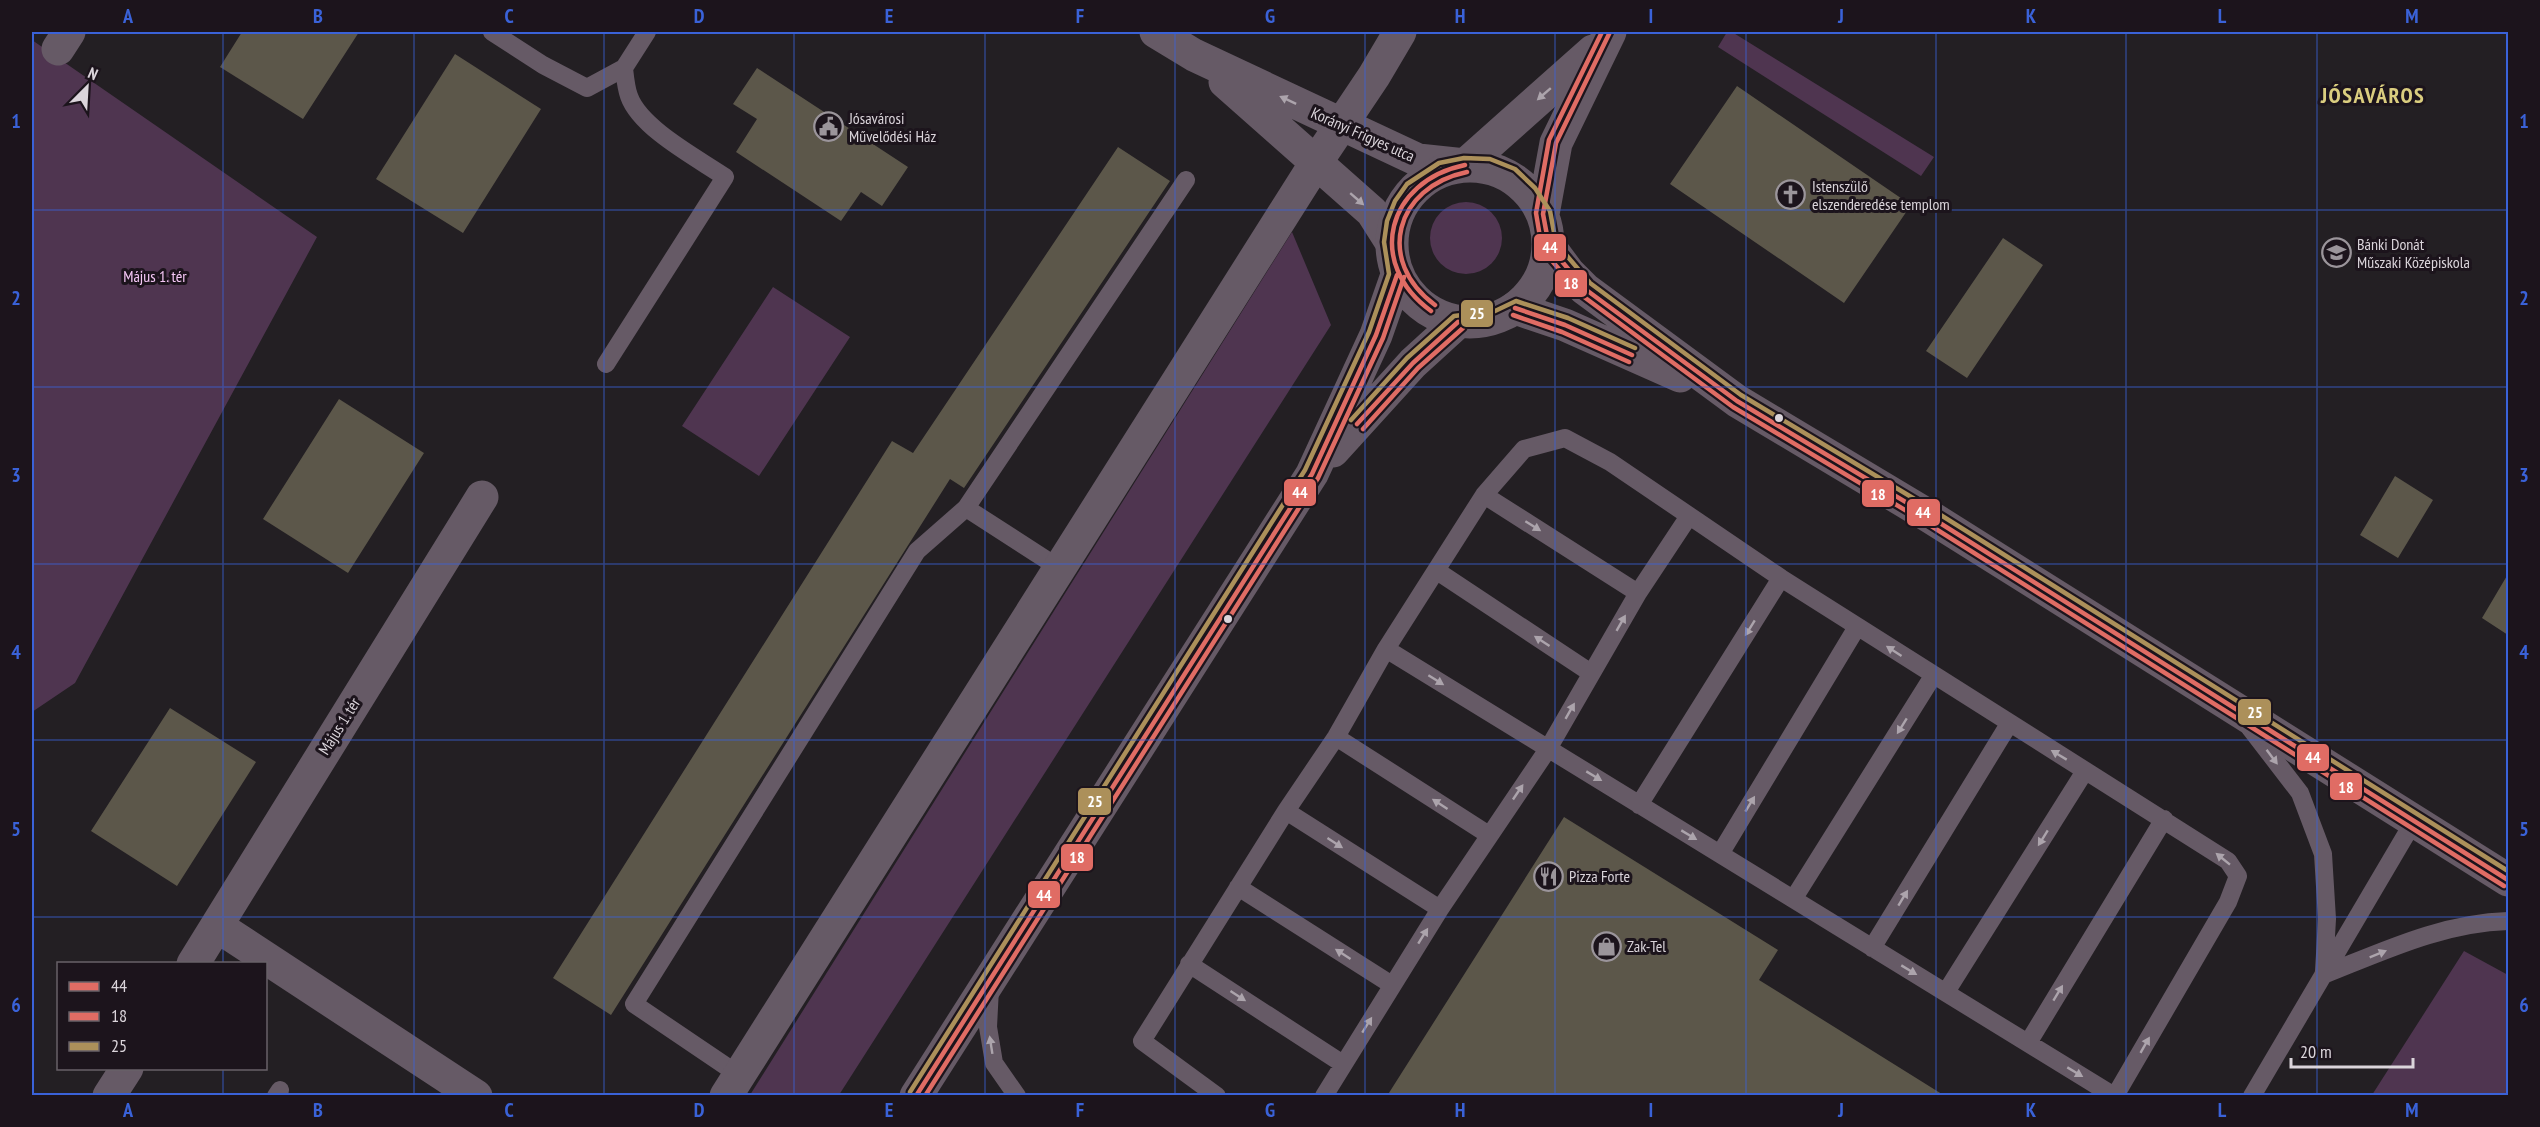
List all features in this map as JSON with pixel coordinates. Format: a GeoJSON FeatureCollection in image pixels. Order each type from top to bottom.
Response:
{"type":"FeatureCollection","features":[{"type":"Feature","properties":{"kind":"street","name":"Korányi Frigyes utca"},"geometry":{"type":"LineString","coordinates":[[1156,32],[1194,55],[1418,160],[1465,165]]}},
{"type":"Feature","properties":{"kind":"street"},"geometry":{"type":"LineString","coordinates":[[732,1085],[1317,161],[1374,76],[1399,33]]}},
{"type":"Feature","properties":{"kind":"street"},"geometry":{"type":"LineString","coordinates":[[1465,165],[1607,37]]}},
{"type":"Feature","properties":{"kind":"street"},"geometry":{"type":"LineString","coordinates":[[1543,214],[1529,192],[1510,175],[1488,166],[1465,165],[1443,169],[1412,190],[1401,205],[1394,223],[1391,242],[1398,274],[1411,296],[1425,308],[1458,322],[1497,318],[1515,308],[1528,297],[1539,282],[1546,265],[1549,246],[1543,214],[1556,143],[1607,37]]}},
{"type":"Feature","properties":{"kind":"street","name":"Korányi Frigyes utca"},"geometry":{"type":"LineString","coordinates":[[1194,55],[1317,161],[1372,212],[1391,242]]}},
{"type":"Feature","properties":{"kind":"street"},"geometry":{"type":"LineString","coordinates":[[1549,246],[1569,273],[1586,289],[1737,401],[1924,513],[2508,880]]}},
{"type":"Feature","properties":{"kind":"street"},"geometry":{"type":"LineString","coordinates":[[916,1095],[1312,474],[1376,335],[1398,274]]}},
{"type":"Feature","properties":{"kind":"street"},"geometry":{"type":"LineString","coordinates":[[1515,308],[1564,325],[1737,401]]}},
{"type":"Feature","properties":{"kind":"street"},"geometry":{"type":"LineString","coordinates":[[1312,474],[1413,363],[1458,322]]}},
{"type":"Feature","properties":{"kind":"street","name":"Május 1. tér"},"geometry":{"type":"LineString","coordinates":[[194,962],[482,497]]}},
{"type":"Feature","properties":{"kind":"street"},"geometry":{"type":"LineString","coordinates":[[217,926],[476,1095]]}},
{"type":"Feature","properties":{"kind":"street"},"geometry":{"type":"LineString","coordinates":[[109,1095],[126,1070]]}},
{"type":"Feature","properties":{"kind":"lane"},"geometry":{"type":"LineString","coordinates":[[492,32],[543,65],[587,88],[624,68],[647,32]]}},
{"type":"Feature","properties":{"kind":"lane"},"geometry":{"type":"LineString","coordinates":[[606,364],[725,177],[664,136],[643,117],[629,97],[624,68]]}},
{"type":"Feature","properties":{"kind":"lane"},"geometry":{"type":"LineString","coordinates":[[732,1085],[634,1004],[918,551],[966,508],[1186,180]]}},
{"type":"Feature","properties":{"kind":"lane"},"geometry":{"type":"LineString","coordinates":[[1217,1095],[1142,1041],[1286,811],[1336,737],[1386,649],[1484,495],[1524,449],[1564,438],[1610,462],[1857,627],[2164,819],[2228,861],[2238,876],[2228,902],[2115,1095],[1386,649]]}},
{"type":"Feature","properties":{"kind":"lane"},"geometry":{"type":"LineString","coordinates":[[1484,495],[1638,593]]}},
{"type":"Feature","properties":{"kind":"lane"},"geometry":{"type":"LineString","coordinates":[[966,508],[1059,568]]}},
{"type":"Feature","properties":{"kind":"lane"},"geometry":{"type":"LineString","coordinates":[[1324,1095],[1440,909],[1548,749],[1638,593],[1689,516]]}},
{"type":"Feature","properties":{"kind":"lane"},"geometry":{"type":"LineString","coordinates":[[1437,571],[1591,673]]}},
{"type":"Feature","properties":{"kind":"lane"},"geometry":{"type":"LineString","coordinates":[[1639,804],[1781,578]]}},
{"type":"Feature","properties":{"kind":"lane"},"geometry":{"type":"LineString","coordinates":[[1720,854],[1857,627]]}},
{"type":"Feature","properties":{"kind":"lane"},"geometry":{"type":"LineString","coordinates":[[1794,898],[1934,676]]}},
{"type":"Feature","properties":{"kind":"lane"},"geometry":{"type":"LineString","coordinates":[[2237,710],[2300,793],[2323,854],[2327,919],[2323,975]]}},
{"type":"Feature","properties":{"kind":"lane"},"geometry":{"type":"LineString","coordinates":[[1872,948],[2009,724]]}},
{"type":"Feature","properties":{"kind":"lane"},"geometry":{"type":"LineString","coordinates":[[1336,737],[1489,835]]}},
{"type":"Feature","properties":{"kind":"lane"},"geometry":{"type":"LineString","coordinates":[[1947,992],[2085,771]]}},
{"type":"Feature","properties":{"kind":"lane"},"geometry":{"type":"LineString","coordinates":[[1286,811],[1440,909]]}},
{"type":"Feature","properties":{"kind":"lane"},"geometry":{"type":"LineString","coordinates":[[2028,1043],[2164,819]]}},
{"type":"Feature","properties":{"kind":"lane"},"geometry":{"type":"LineString","coordinates":[[2252,1095],[2414,821]]}},
{"type":"Feature","properties":{"kind":"lane"},"geometry":{"type":"LineString","coordinates":[[1239,887],[1392,985]]}},
{"type":"Feature","properties":{"kind":"lane"},"geometry":{"type":"LineString","coordinates":[[2323,975],[2426,935],[2477,922],[2508,921]]}},
{"type":"Feature","properties":{"kind":"lane"},"geometry":{"type":"LineString","coordinates":[[1189,964],[1343,1064]]}},
{"type":"Feature","properties":{"kind":"lane"},"geometry":{"type":"LineString","coordinates":[[990,978],[988,1027],[994,1063],[1017,1095]]}},
{"type":"Feature","properties":{"kind":"green space"},"geometry":{"type":"Polygon","coordinates":[[[1727,32],[1732,32],[1934,157],[1921,176],[1718,47],[1727,32]]]}},
{"type":"Feature","properties":{"kind":"green space","name":"Május 1. tér"},"geometry":{"type":"Polygon","coordinates":[[[32,40],[317,237],[75,683],[32,712],[32,40]]]}},
{"type":"Feature","properties":{"kind":"green space"},"geometry":{"type":"Polygon","coordinates":[[[1473,202],[1492,212],[1500,224],[1502,238],[1500,252],[1492,264],[1480,272],[1459,274],[1440,264],[1432,252],[1430,231],[1440,212],[1452,204],[1473,202]]]}},
{"type":"Feature","properties":{"kind":"green space"},"geometry":{"type":"Polygon","coordinates":[[[1292,232],[1331,325],[839,1095],[750,1095],[1292,232]]]}},
{"type":"Feature","properties":{"kind":"green space"},"geometry":{"type":"Polygon","coordinates":[[[773,287],[850,337],[759,476],[682,426],[773,287]]]}},
{"type":"Feature","properties":{"kind":"green space"},"geometry":{"type":"Polygon","coordinates":[[[2464,951],[2508,975],[2508,1095],[2372,1095],[2464,951]]]}},
{"type":"Feature","properties":{"kind":"building"},"geometry":{"type":"Polygon","coordinates":[[[242,32],[359,32],[303,119],[220,67],[242,32]]]}},
{"type":"Feature","properties":{"kind":"building"},"geometry":{"type":"Polygon","coordinates":[[[455,54],[541,109],[463,233],[376,179],[455,54]]]}},
{"type":"Feature","properties":{"kind":"building"},"geometry":{"type":"Polygon","coordinates":[[[757,68],[908,167],[882,206],[861,192],[841,221],[736,152],[757,119],[733,104],[757,68]]]}},
{"type":"Feature","properties":{"kind":"building","name":"Istenszülő elszenderedése templom"},"geometry":{"type":"Polygon","coordinates":[[[1737,86],[1911,205],[1844,303],[1670,184],[1737,86]]]}},
{"type":"Feature","properties":{"kind":"building"},"geometry":{"type":"Polygon","coordinates":[[[1118,147],[1170,181],[964,488],[950,479],[611,1015],[553,978],[892,441],[913,453],[1118,147]]]}},
{"type":"Feature","properties":{"kind":"building"},"geometry":{"type":"Polygon","coordinates":[[[2003,238],[2043,265],[1967,378],[1926,351],[2003,238]]]}},
{"type":"Feature","properties":{"kind":"building"},"geometry":{"type":"Polygon","coordinates":[[[339,399],[424,453],[348,573],[263,519],[339,399]]]}},
{"type":"Feature","properties":{"kind":"building"},"geometry":{"type":"Polygon","coordinates":[[[2395,476],[2433,500],[2398,558],[2360,535],[2395,476]]]}},
{"type":"Feature","properties":{"kind":"building"},"geometry":{"type":"Polygon","coordinates":[[[2508,574],[2508,635],[2482,618],[2508,574]]]}},
{"type":"Feature","properties":{"kind":"building"},"geometry":{"type":"Polygon","coordinates":[[[170,708],[256,762],[177,886],[91,831],[170,708]]]}},
{"type":"Feature","properties":{"kind":"building"},"geometry":{"type":"Polygon","coordinates":[[[1564,817],[1778,950],[1759,980],[1945,1096],[1387,1096],[1564,817]]]}},
{"type":"Feature","properties":{"kind":"transit line","name":"18"},"geometry":{"type":"LineString","coordinates":[[1602,32],[1549,140],[1536,213],[1542,249],[1580,294],[1733,407],[1920,519],[2504,886]]}},
{"type":"Feature","properties":{"kind":"transit line","name":"44"},"geometry":{"type":"LineString","coordinates":[[1610,32],[1556,143],[1543,214],[1549,246],[1585,289],[1737,401],[1924,513],[2508,880]]}},
{"type":"Feature","properties":{"kind":"transit line","name":"25"},"geometry":{"type":"LineString","coordinates":[[910,1092],[1305,470],[1369,332],[1389,274],[1384,242],[1387,221],[1395,201],[1407,184],[1439,163],[1464,158],[1490,159],[1515,169],[1535,188],[1550,211],[1556,243],[1590,283],[1741,395],[1928,507],[2508,871]]}},
{"type":"Feature","properties":{"kind":"transit line","name":"44"},"geometry":{"type":"LineString","coordinates":[[1431,311],[1410,292],[1398,270],[1392,248],[1394,226],[1403,206],[1418,188],[1438,174],[1465,165]]}},
{"type":"Feature","properties":{"kind":"transit line","name":"18"},"geometry":{"type":"LineString","coordinates":[[1435,305],[1416,287],[1405,268],[1400,248],[1402,228],[1409,209],[1423,193],[1442,180],[1467,172]]}},
{"type":"Feature","properties":{"kind":"transit line","name":"44"},"geometry":{"type":"LineString","coordinates":[[916,1096],[1312,474],[1376,335],[1397,275]]}},
{"type":"Feature","properties":{"kind":"transit line","name":"18"},"geometry":{"type":"LineString","coordinates":[[925,1096],[1318,478],[1383,338],[1404,277]]}},
{"type":"Feature","properties":{"kind":"transit line","name":"25"},"geometry":{"type":"LineString","coordinates":[[1351,420],[1407,358],[1454,316],[1495,311],[1516,301],[1568,318],[1635,348]]}},
{"type":"Feature","properties":{"kind":"transit line","name":"44"},"geometry":{"type":"LineString","coordinates":[[1515,308],[1565,325],[1632,355]]}},
{"type":"Feature","properties":{"kind":"transit line","name":"18"},"geometry":{"type":"LineString","coordinates":[[1513,315],[1562,332],[1629,362]]}},
{"type":"Feature","properties":{"kind":"transit line","name":"44"},"geometry":{"type":"LineString","coordinates":[[1357,424],[1413,363],[1458,322]]}},
{"type":"Feature","properties":{"kind":"transit line","name":"18"},"geometry":{"type":"LineString","coordinates":[[1363,429],[1418,368],[1463,328]]}},
{"type":"Feature","properties":{"kind":"place","name":"Jósavárosi Művelődési Ház"},"geometry":{"type":"Point","coordinates":[828,127]}},
{"type":"Feature","properties":{"kind":"place","name":"Istenszülő elszenderedése templom"},"geometry":{"type":"Point","coordinates":[1791,195]}},
{"type":"Feature","properties":{"kind":"place","name":"Bánki Donát Műszaki Középiskola"},"geometry":{"type":"Point","coordinates":[2336,253]}},
{"type":"Feature","properties":{"kind":"place","name":"Pizza Forte"},"geometry":{"type":"Point","coordinates":[1548,876]}},
{"type":"Feature","properties":{"kind":"place","name":"Zak-Tel"},"geometry":{"type":"Point","coordinates":[1606,946]}},
{"type":"Feature","properties":{"kind":"district","name":"JÓSAVÁROS"},"geometry":{"type":"Point","coordinates":[2373,95]}}]}
